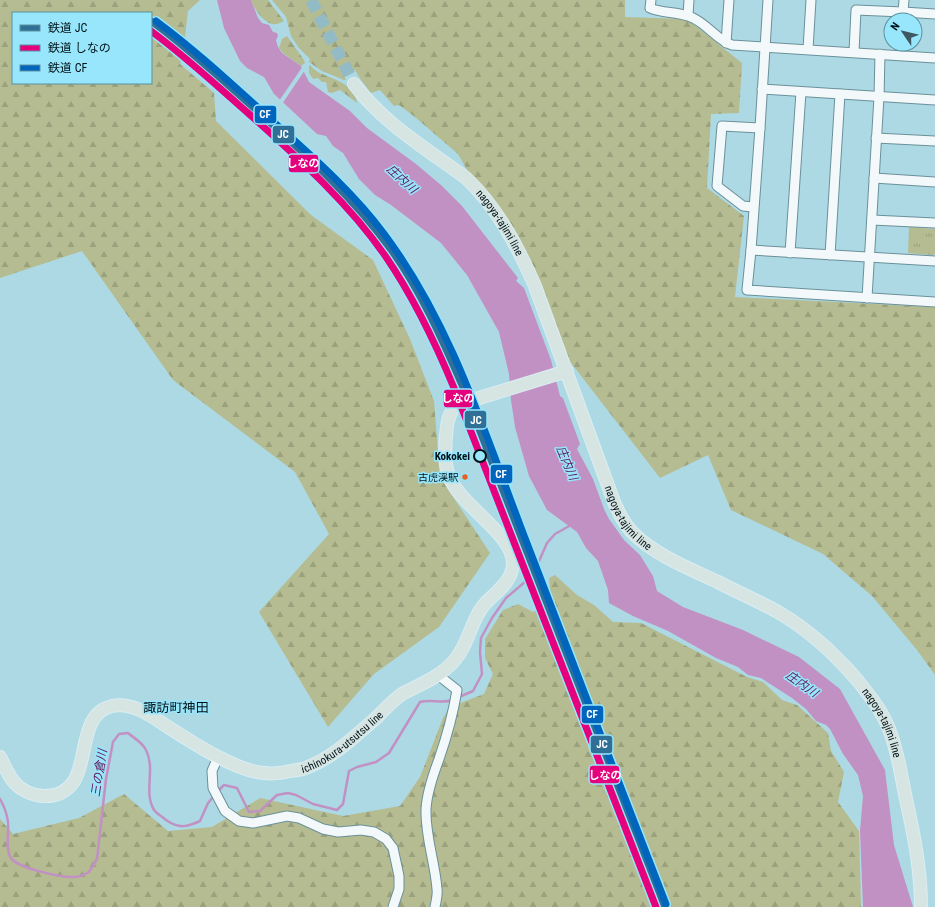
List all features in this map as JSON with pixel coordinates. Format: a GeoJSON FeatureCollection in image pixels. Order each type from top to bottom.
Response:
{"type":"FeatureCollection","features":[{"type":"Feature","properties":{"kind":"main road","name":"nagoya-tajimi line"},"geometry":{"type":"LineString","coordinates":[[354,84],[378,111],[466,178],[484,196],[506,229],[527,267],[563,373],[614,502],[620,515],[632,532],[646,544],[669,558],[779,612],[804,629],[843,663],[873,700],[889,728],[895,746],[916,849],[919,869],[921,907]]}},
{"type":"Feature","properties":{"kind":"main road"},"geometry":{"type":"LineString","coordinates":[[480,398],[563,373]]}},
{"type":"Feature","properties":{"kind":"main road","name":"ichinokura-utsutsu line"},"geometry":{"type":"LineString","coordinates":[[0,758],[14,782],[29,793],[40,797],[52,796],[66,790],[74,782],[80,766],[88,732],[96,716],[106,708],[120,705],[135,708],[152,716],[218,757],[240,768],[263,773],[281,773],[307,768],[331,755],[354,737],[400,696],[438,675],[456,659],[464,648],[476,617],[485,604],[503,587],[508,580],[513,567],[512,555],[503,539],[456,490],[448,474],[445,453],[447,422],[454,407],[458,404]]}},
{"type":"Feature","properties":{"kind":"street"},"geometry":{"type":"LineString","coordinates":[[651,0],[650,8],[688,15],[696,19],[726,43],[732,45],[935,58]]}},
{"type":"Feature","properties":{"kind":"street"},"geometry":{"type":"LineString","coordinates":[[688,15],[689,0]]}},
{"type":"Feature","properties":{"kind":"street"},"geometry":{"type":"LineString","coordinates":[[726,43],[729,0]]}},
{"type":"Feature","properties":{"kind":"street"},"geometry":{"type":"LineString","coordinates":[[768,0],[760,128],[747,290],[935,302]]}},
{"type":"Feature","properties":{"kind":"street"},"geometry":{"type":"LineString","coordinates":[[808,49],[811,0]]}},
{"type":"Feature","properties":{"kind":"street"},"geometry":{"type":"LineString","coordinates":[[854,52],[857,0]]}},
{"type":"Feature","properties":{"kind":"street"},"geometry":{"type":"LineString","coordinates":[[856,10],[903,12],[904,0]]}},
{"type":"Feature","properties":{"kind":"street"},"geometry":{"type":"LineString","coordinates":[[923,13],[935,14]]}},
{"type":"Feature","properties":{"kind":"street"},"geometry":{"type":"LineString","coordinates":[[867,298],[879,97],[880,54]]}},
{"type":"Feature","properties":{"kind":"street"},"geometry":{"type":"LineString","coordinates":[[762,89],[935,100]]}},
{"type":"Feature","properties":{"kind":"street"},"geometry":{"type":"LineString","coordinates":[[790,253],[801,92]]}},
{"type":"Feature","properties":{"kind":"street"},"geometry":{"type":"LineString","coordinates":[[830,255],[840,94]]}},
{"type":"Feature","properties":{"kind":"street"},"geometry":{"type":"LineString","coordinates":[[753,207],[743,206],[717,186],[722,126],[760,128]]}},
{"type":"Feature","properties":{"kind":"street"},"geometry":{"type":"LineString","coordinates":[[876,138],[935,141]]}},
{"type":"Feature","properties":{"kind":"street"},"geometry":{"type":"LineString","coordinates":[[874,178],[935,182]]}},
{"type":"Feature","properties":{"kind":"street"},"geometry":{"type":"LineString","coordinates":[[872,220],[935,223]]}},
{"type":"Feature","properties":{"kind":"street"},"geometry":{"type":"LineString","coordinates":[[751,250],[935,261]]}},
{"type":"Feature","properties":{"kind":"street"},"geometry":{"type":"LineString","coordinates":[[436,907],[437,890],[428,833],[426,812],[427,799],[452,715],[457,690],[438,675]]}},
{"type":"Feature","properties":{"kind":"street"},"geometry":{"type":"LineString","coordinates":[[218,757],[212,771],[213,788],[224,811],[239,821],[253,823],[287,816],[299,818],[323,828],[338,832],[361,830],[374,832],[386,839],[392,848],[399,876],[399,889],[393,907]]}},
{"type":"Feature","properties":{"kind":"green space"},"geometry":{"type":"Polygon","coordinates":[[[0,0],[200,0],[188,11],[180,64],[214,93],[216,121],[311,215],[373,260],[410,339],[434,401],[440,477],[490,553],[439,627],[374,674],[328,727],[259,612],[329,534],[295,472],[173,380],[82,251],[0,278],[0,0]]]}},
{"type":"Feature","properties":{"kind":"green space"},"geometry":{"type":"Polygon","coordinates":[[[251,0],[268,0],[284,21],[275,24],[268,22],[259,14],[251,0]]]}},
{"type":"Feature","properties":{"kind":"green space"},"geometry":{"type":"Polygon","coordinates":[[[272,0],[625,0],[625,17],[687,19],[742,63],[739,113],[711,114],[707,188],[744,216],[735,297],[935,307],[935,675],[917,650],[872,596],[823,554],[731,510],[708,455],[660,478],[568,359],[548,304],[531,265],[470,175],[458,154],[399,105],[394,106],[380,90],[371,93],[355,70],[344,76],[346,80],[344,80],[322,71],[309,62],[310,59],[299,48],[291,36],[286,17],[272,0]]]}},
{"type":"Feature","properties":{"kind":"green space"},"geometry":{"type":"Polygon","coordinates":[[[287,36],[304,60],[305,63],[301,66],[283,53],[279,48],[282,39],[287,36]]]}},
{"type":"Feature","properties":{"kind":"green space"},"geometry":{"type":"Polygon","coordinates":[[[309,65],[320,73],[349,87],[353,92],[357,103],[340,90],[332,93],[328,92],[326,82],[322,82],[318,78],[313,79],[309,73],[309,65]]]}},
{"type":"Feature","properties":{"kind":"green space"},"geometry":{"type":"Polygon","coordinates":[[[909,227],[935,229],[935,254],[908,253],[909,227]]]}},
{"type":"Feature","properties":{"kind":"green space"},"geometry":{"type":"Polygon","coordinates":[[[555,575],[577,595],[594,605],[613,622],[641,623],[747,677],[763,682],[782,700],[797,705],[828,733],[831,751],[844,772],[838,802],[859,831],[861,907],[0,907],[0,819],[13,834],[79,818],[124,794],[168,831],[212,827],[260,798],[343,816],[400,806],[420,777],[443,718],[450,707],[484,694],[493,674],[485,658],[485,639],[503,610],[518,604],[533,612],[551,601],[549,578],[555,575]]]}},
{"type":"Feature","properties":{"kind":"water","name":"庄内川"},"geometry":{"type":"Polygon","coordinates":[[[217,0],[251,0],[258,18],[262,23],[269,25],[273,32],[277,33],[278,36],[276,40],[282,53],[301,66],[309,82],[350,111],[367,128],[416,164],[441,185],[462,206],[518,278],[516,281],[524,288],[551,360],[560,396],[563,398],[580,444],[577,449],[593,479],[609,519],[624,540],[640,555],[653,576],[657,591],[683,607],[743,630],[799,657],[840,689],[885,770],[894,845],[913,907],[863,907],[860,831],[863,796],[858,775],[843,754],[830,729],[826,725],[816,721],[806,709],[792,698],[761,678],[748,675],[738,667],[716,658],[668,631],[633,616],[609,603],[608,590],[598,561],[586,548],[577,532],[547,510],[529,476],[515,427],[509,374],[499,332],[467,275],[441,243],[391,205],[375,195],[359,179],[343,153],[333,146],[326,136],[317,134],[274,94],[264,77],[247,68],[240,61],[224,28],[217,0]]]}},
{"type":"Feature","properties":{"kind":"pier"},"geometry":{"type":"Polygon","coordinates":[[[303,66],[305,70],[282,104],[279,101],[303,66]]]}},
{"type":"Feature","properties":{"kind":"waterway","name":"三の倉川"},"geometry":{"type":"LineString","coordinates":[[459,697],[473,691],[482,674],[480,652],[481,638],[492,618],[506,598],[533,575],[547,543],[555,534],[571,525]]}},
{"type":"Feature","properties":{"kind":"waterway","name":"三の倉川"},"geometry":{"type":"LineString","coordinates":[[217,792],[224,785],[237,788],[249,812],[260,811],[277,795],[288,793],[296,795],[313,804],[337,810],[343,804],[349,771],[357,767],[376,762],[389,753],[420,702],[445,702],[452,700]]}},
{"type":"Feature","properties":{"kind":"waterway","name":"三の倉川"},"geometry":{"type":"LineString","coordinates":[[0,799],[8,819],[8,850],[11,858],[15,862],[31,869],[51,874],[75,877],[89,872],[97,859],[106,779],[113,742],[119,734],[128,733],[145,747],[150,765],[149,788],[151,803],[154,810],[166,820],[179,826],[191,825],[200,821],[208,803],[214,796]]}},
{"type":"Feature","properties":{"kind":"tunnel"},"geometry":{"type":"LineString","coordinates":[[311,0],[354,84]]}},
{"type":"Feature","properties":{"kind":"tunnel"},"geometry":{"type":"LineString","coordinates":[[458,404],[476,399]]}},
{"type":"Feature","properties":{"kind":"rail line","name":"CF"},"geometry":{"type":"LineString","coordinates":[[156,21],[217,70],[347,190],[385,235],[409,270],[430,306],[448,343],[481,420],[666,904]]}},
{"type":"Feature","properties":{"kind":"rail line","name":"JC"},"geometry":{"type":"LineString","coordinates":[[152,22],[217,75],[292,142],[327,176],[377,231],[403,267],[422,299],[462,385],[665,907]]}},
{"type":"Feature","properties":{"kind":"rail line","name":"しなの"},"geometry":{"type":"LineString","coordinates":[[152,32],[176,50],[285,146],[339,199],[371,237],[406,288],[432,337],[454,388],[656,907]]}},
{"type":"Feature","properties":{"kind":"place","name":"Kokokei"},"geometry":{"type":"Point","coordinates":[480,456]}},
{"type":"Feature","properties":{"kind":"place","name":"古虎渓駅"},"geometry":{"type":"Point","coordinates":[465,477]}},
{"type":"Feature","properties":{"kind":"district","name":"諏訪町神田"},"geometry":{"type":"Point","coordinates":[176,707]}}]}
